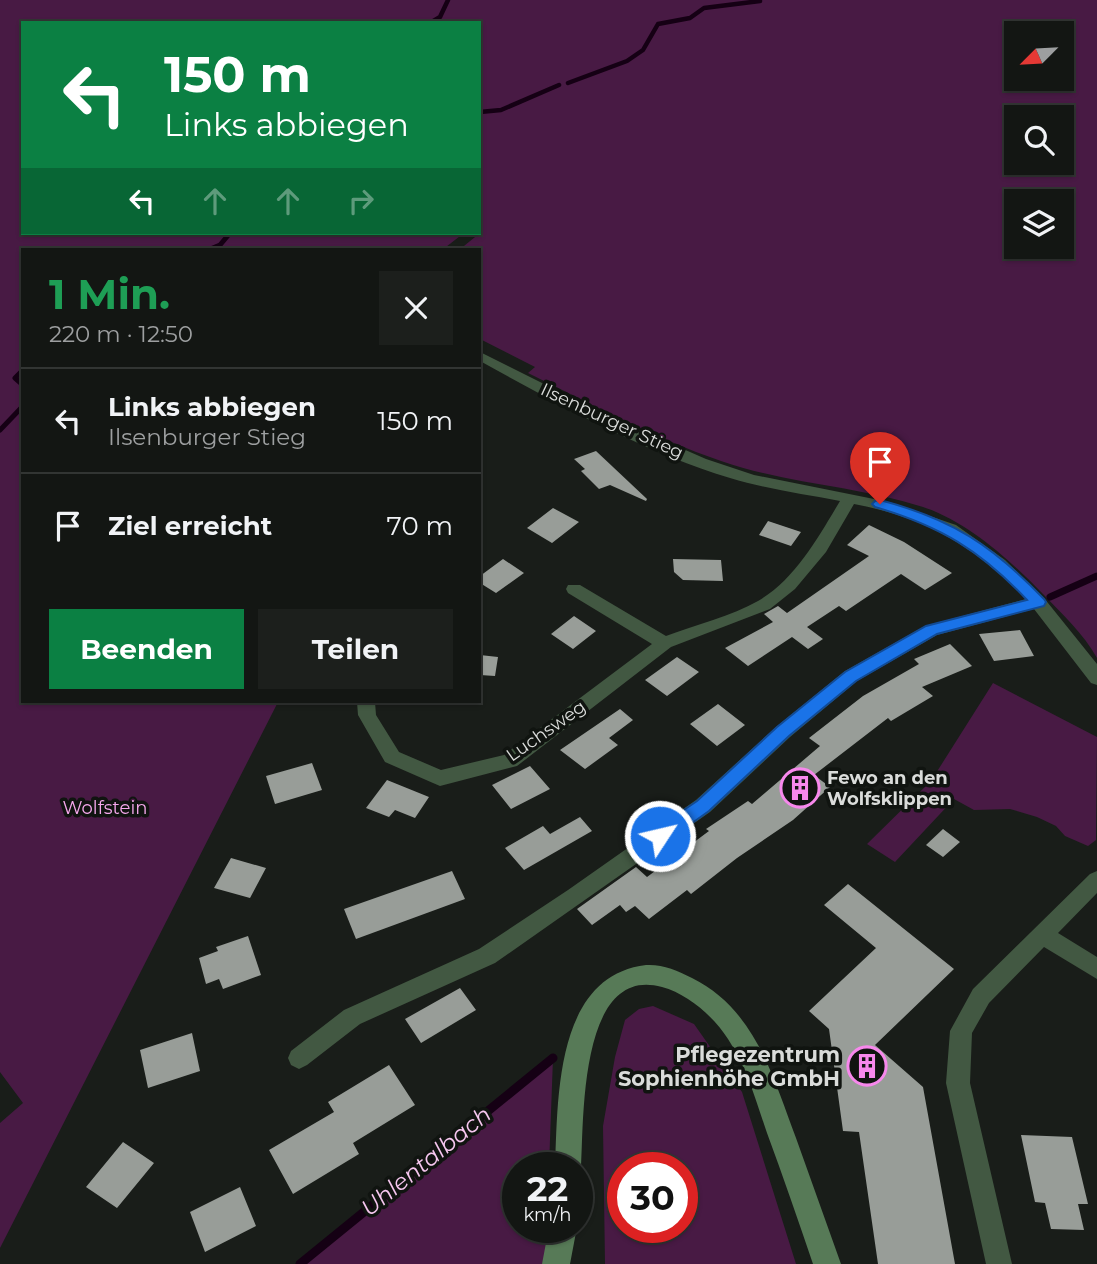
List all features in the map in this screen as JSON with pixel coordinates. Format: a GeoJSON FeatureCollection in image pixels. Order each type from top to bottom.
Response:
{"type":"FeatureCollection","features":[{"type":"Feature","properties":{"kind":"main road"},"geometry":{"type":"LineString","coordinates":[[569,1152],[578,1051],[587,1017],[598,998],[616,983],[637,975],[656,974],[685,985],[708,999],[737,1030],[763,1083],[827,1264]]}},
{"type":"Feature","properties":{"kind":"main road"},"geometry":{"type":"LineString","coordinates":[[556,1264],[560,1243]]}},
{"type":"Feature","properties":{"kind":"street","name":"Ilsenburger Stieg"},"geometry":{"type":"LineString","coordinates":[[481,357],[662,448],[770,484],[850,497],[922,516],[959,534],[1016,579],[1038,602],[1097,678]]}},
{"type":"Feature","properties":{"kind":"street","name":"Luchsweg"},"geometry":{"type":"LineString","coordinates":[[366,703],[367,715],[392,757],[440,778],[510,761],[665,643],[764,605],[789,585],[820,548],[850,497]]}},
{"type":"Feature","properties":{"kind":"street"},"geometry":{"type":"LineString","coordinates":[[574,589],[665,643]]}},
{"type":"Feature","properties":{"kind":"street"},"geometry":{"type":"LineString","coordinates":[[299,1058],[352,1017],[487,956],[564,903],[703,806],[783,732],[851,676],[932,630],[1038,602]]}},
{"type":"Feature","properties":{"kind":"street"},"geometry":{"type":"LineString","coordinates":[[999,1264],[957,1083],[961,1031],[981,996],[1097,880]]}},
{"type":"Feature","properties":{"kind":"street"},"geometry":{"type":"LineString","coordinates":[[1044,935],[1097,969]]}},
{"type":"Feature","properties":{"kind":"green space","name":"Wolfstein"},"geometry":{"type":"Polygon","coordinates":[[[0,0],[1097,0],[1097,658],[1072,624],[1042,593],[987,543],[956,522],[923,507],[898,500],[771,475],[696,452],[623,420],[528,373],[535,367],[481,340],[481,248],[461,248],[481,235],[481,21],[21,21],[21,235],[461,235],[445,248],[21,248],[21,703],[277,703],[0,1248],[0,1123],[23,1103],[0,1072],[0,0]]]}},
{"type":"Feature","properties":{"kind":"green space"},"geometry":{"type":"Polygon","coordinates":[[[993,683],[1097,737],[1096,840],[1088,846],[1065,836],[1056,826],[1037,817],[1010,809],[974,810],[954,799],[895,862],[867,844],[931,781],[993,683]]]}},
{"type":"Feature","properties":{"kind":"green space"},"geometry":{"type":"Polygon","coordinates":[[[653,1006],[694,1024],[742,1092],[796,1264],[605,1264],[603,1126],[615,1057],[625,1020],[639,1009],[653,1006]]]}},
{"type":"Feature","properties":{"kind":"green space"},"geometry":{"type":"Polygon","coordinates":[[[553,1058],[550,1152],[502,1152],[502,1243],[546,1243],[546,1256],[542,1264],[300,1264],[553,1058]]]}},
{"type":"Feature","properties":{"kind":"building"},"geometry":{"type":"Polygon","coordinates":[[[596,451],[647,499],[646,501],[610,485],[599,489],[581,471],[585,469],[574,459],[596,451]]]}},
{"type":"Feature","properties":{"kind":"building"},"geometry":{"type":"Polygon","coordinates":[[[553,508],[579,522],[552,543],[527,528],[553,508]]]}},
{"type":"Feature","properties":{"kind":"building"},"geometry":{"type":"Polygon","coordinates":[[[768,521],[801,532],[791,546],[759,535],[768,521]]]}},
{"type":"Feature","properties":{"kind":"building"},"geometry":{"type":"Polygon","coordinates":[[[869,525],[904,542],[952,573],[925,590],[901,574],[846,611],[839,606],[807,627],[823,639],[808,649],[792,637],[748,666],[725,648],[773,622],[764,614],[778,606],[787,613],[869,556],[847,545],[869,525]]]}},
{"type":"Feature","properties":{"kind":"building"},"geometry":{"type":"Polygon","coordinates":[[[503,559],[524,573],[496,593],[481,584],[481,575],[503,559]]]}},
{"type":"Feature","properties":{"kind":"building"},"geometry":{"type":"Polygon","coordinates":[[[673,559],[721,560],[723,581],[683,580],[674,572],[673,559]]]}},
{"type":"Feature","properties":{"kind":"building"},"geometry":{"type":"Polygon","coordinates":[[[574,616],[596,631],[573,649],[551,634],[574,616]]]}},
{"type":"Feature","properties":{"kind":"building"},"geometry":{"type":"Polygon","coordinates":[[[1020,630],[1034,656],[994,661],[979,634],[1020,630]]]}},
{"type":"Feature","properties":{"kind":"building"},"geometry":{"type":"Polygon","coordinates":[[[950,644],[972,666],[922,687],[933,696],[891,721],[888,718],[814,775],[830,787],[793,820],[737,858],[691,894],[687,890],[649,919],[635,906],[626,912],[620,905],[592,925],[577,909],[636,867],[647,877],[709,831],[706,829],[748,801],[752,804],[820,746],[809,738],[863,696],[919,664],[914,659],[950,644]]]}},
{"type":"Feature","properties":{"kind":"building"},"geometry":{"type":"Polygon","coordinates":[[[481,655],[498,657],[495,676],[481,675],[481,655]]]}},
{"type":"Feature","properties":{"kind":"building"},"geometry":{"type":"Polygon","coordinates":[[[677,657],[699,672],[667,696],[645,680],[677,657]]]}},
{"type":"Feature","properties":{"kind":"building"},"geometry":{"type":"Polygon","coordinates":[[[718,704],[745,725],[717,746],[690,724],[718,704]]]}},
{"type":"Feature","properties":{"kind":"building"},"geometry":{"type":"Polygon","coordinates":[[[620,709],[633,720],[609,738],[618,745],[585,769],[560,750],[620,709]]]}},
{"type":"Feature","properties":{"kind":"building"},"geometry":{"type":"Polygon","coordinates":[[[312,763],[322,790],[275,804],[266,776],[312,763]]]}},
{"type":"Feature","properties":{"kind":"building"},"geometry":{"type":"Polygon","coordinates":[[[530,766],[550,789],[511,809],[492,785],[530,766]]]}},
{"type":"Feature","properties":{"kind":"building"},"geometry":{"type":"Polygon","coordinates":[[[387,780],[429,797],[415,818],[395,810],[389,817],[366,808],[387,780]]]}},
{"type":"Feature","properties":{"kind":"building"},"geometry":{"type":"Polygon","coordinates":[[[580,817],[592,831],[524,870],[505,848],[543,826],[550,834],[580,817]]]}},
{"type":"Feature","properties":{"kind":"building"},"geometry":{"type":"Polygon","coordinates":[[[943,829],[960,842],[943,857],[926,845],[943,829]]]}},
{"type":"Feature","properties":{"kind":"building"},"geometry":{"type":"Polygon","coordinates":[[[231,858],[266,868],[250,898],[214,888],[231,858]]]}},
{"type":"Feature","properties":{"kind":"building"},"geometry":{"type":"Polygon","coordinates":[[[452,871],[465,899],[356,939],[344,909],[452,871]]]}},
{"type":"Feature","properties":{"kind":"building","name":"Pflegezentrum Sophienhöhe GmbH"},"geometry":{"type":"Polygon","coordinates":[[[848,884],[954,969],[875,1045],[923,1087],[955,1264],[878,1264],[859,1132],[843,1131],[829,1029],[809,1011],[876,948],[824,905],[848,884]]]}},
{"type":"Feature","properties":{"kind":"building"},"geometry":{"type":"Polygon","coordinates":[[[248,936],[261,975],[223,989],[219,979],[206,984],[199,958],[218,951],[216,947],[248,936]]]}},
{"type":"Feature","properties":{"kind":"building"},"geometry":{"type":"Polygon","coordinates":[[[460,988],[476,1010],[421,1043],[405,1019],[460,988]]]}},
{"type":"Feature","properties":{"kind":"building"},"geometry":{"type":"Polygon","coordinates":[[[192,1033],[200,1071],[148,1088],[140,1050],[192,1033]]]}},
{"type":"Feature","properties":{"kind":"building"},"geometry":{"type":"Polygon","coordinates":[[[389,1065],[415,1105],[353,1143],[359,1154],[293,1194],[269,1150],[334,1112],[328,1102],[389,1065]]]}},
{"type":"Feature","properties":{"kind":"building"},"geometry":{"type":"Polygon","coordinates":[[[1021,1135],[1072,1137],[1088,1204],[1078,1204],[1084,1230],[1051,1229],[1045,1203],[1035,1202],[1021,1135]]]}},
{"type":"Feature","properties":{"kind":"building"},"geometry":{"type":"Polygon","coordinates":[[[123,1142],[154,1163],[117,1208],[86,1187],[123,1142]]]}},
{"type":"Feature","properties":{"kind":"building"},"geometry":{"type":"Polygon","coordinates":[[[240,1187],[256,1226],[205,1252],[190,1212],[240,1187]]]}},
{"type":"Feature","properties":{"kind":"waterway"},"geometry":{"type":"LineString","coordinates":[[433,21],[440,17],[448,0]]}},
{"type":"Feature","properties":{"kind":"waterway"},"geometry":{"type":"LineString","coordinates":[[568,83],[627,61],[643,50],[658,24],[690,18],[704,8],[760,1]]}},
{"type":"Feature","properties":{"kind":"waterway"},"geometry":{"type":"LineString","coordinates":[[481,112],[501,110],[559,85]]}},
{"type":"Feature","properties":{"kind":"waterway"},"geometry":{"type":"LineString","coordinates":[[213,248],[220,245],[228,235]]}},
{"type":"Feature","properties":{"kind":"waterway"},"geometry":{"type":"LineString","coordinates":[[21,372],[15,378],[21,383]]}},
{"type":"Feature","properties":{"kind":"waterway"},"geometry":{"type":"LineString","coordinates":[[0,430],[21,408]]}},
{"type":"Feature","properties":{"kind":"waterway","name":"Uhlentalbach"},"geometry":{"type":"LineString","coordinates":[[1050,597],[1097,576]]}},
{"type":"Feature","properties":{"kind":"waterway","name":"Uhlentalbach"},"geometry":{"type":"LineString","coordinates":[[300,1264],[553,1058]]}},
{"type":"Feature","properties":{"kind":"place","name":"Fewo an den Wolfsklippen"},"geometry":{"type":"Point","coordinates":[800,788]}},
{"type":"Feature","properties":{"kind":"place","name":"Pflegezentrum Sophienhöhe GmbH"},"geometry":{"type":"Point","coordinates":[867,1066]}},
{"type":"Feature","properties":{"kind":"route"},"geometry":{"type":"LineString","coordinates":[[660,836],[703,806],[783,732],[851,676],[932,630],[1038,602],[1016,579],[959,534],[922,516],[880,504]]}}]}
